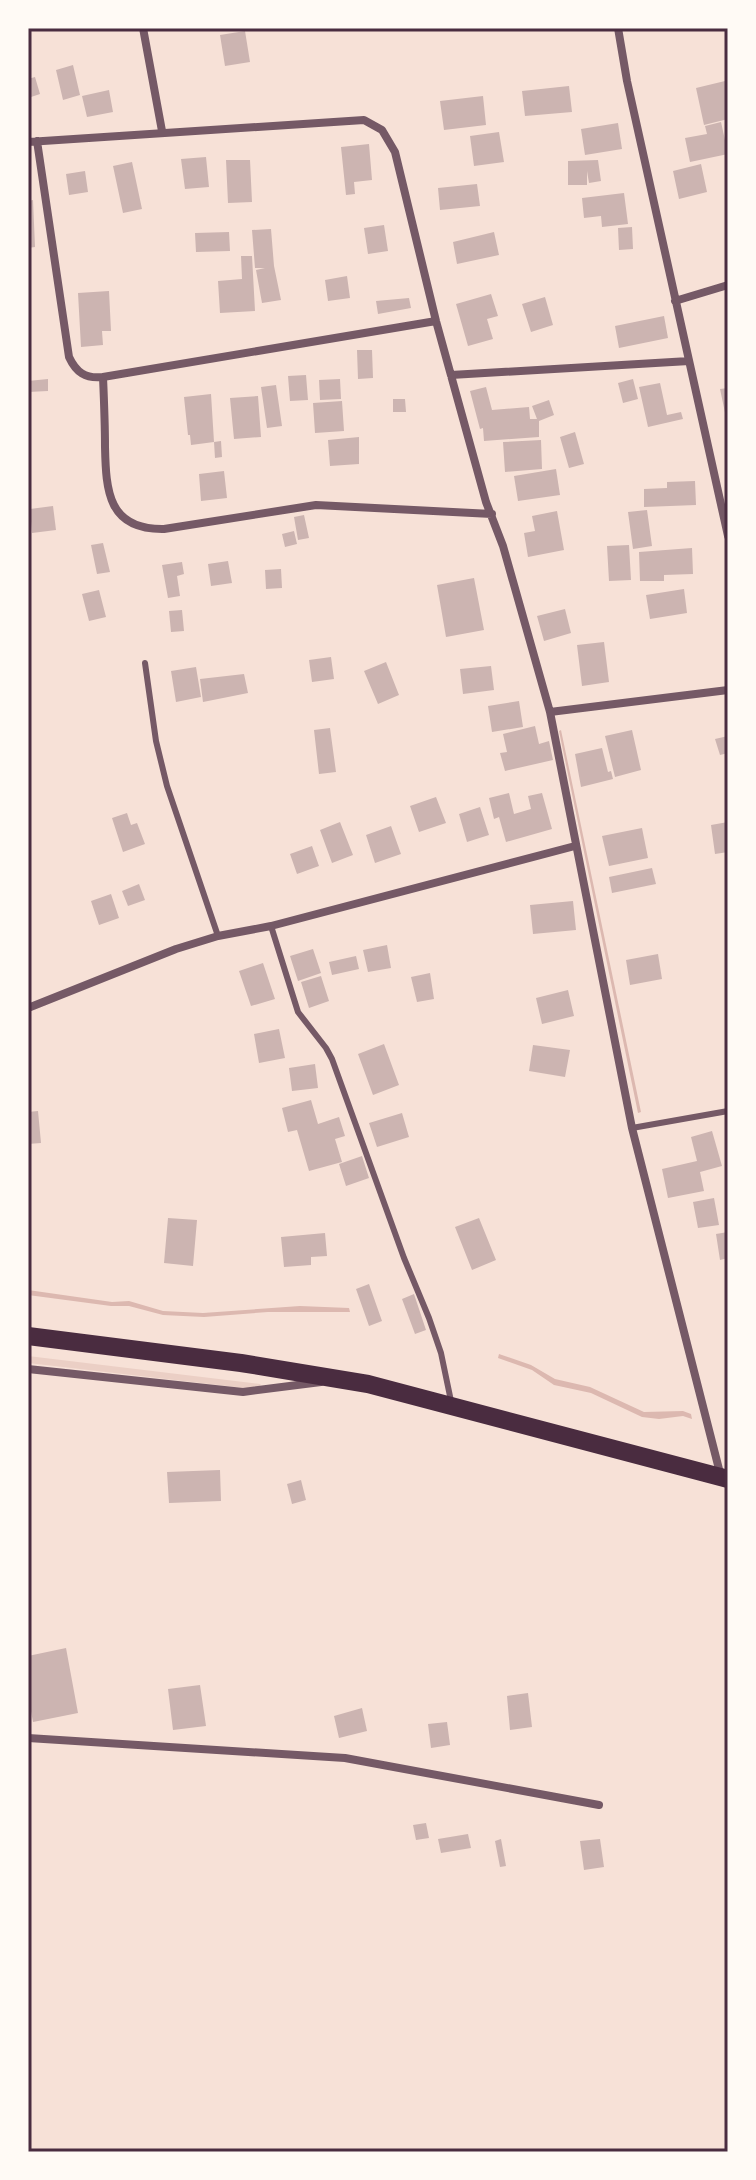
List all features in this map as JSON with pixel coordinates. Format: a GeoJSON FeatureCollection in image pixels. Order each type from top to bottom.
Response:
{"type":"FeatureCollection","features":[{"type":"Feature","properties":{"kind":"main road"},"geometry":{"type":"LineString","coordinates":[[28,1336],[156,1351],[342,1379],[452,1404],[724,1478]]}},
{"type":"Feature","properties":{"kind":"street"},"geometry":{"type":"LineString","coordinates":[[143,28],[162,131]]}},
{"type":"Feature","properties":{"kind":"street"},"geometry":{"type":"LineString","coordinates":[[618,28],[627,81],[728,536]]}},
{"type":"Feature","properties":{"kind":"street"},"geometry":{"type":"LineString","coordinates":[[436,321],[103,377],[84,375],[75,369],[69,357],[32,141],[364,120],[382,130],[395,152],[436,321],[550,712],[632,1128],[724,1478]]}},
{"type":"Feature","properties":{"kind":"street"},"geometry":{"type":"LineString","coordinates":[[675,301],[728,285]]}},
{"type":"Feature","properties":{"kind":"street"},"geometry":{"type":"LineString","coordinates":[[451,375],[689,361]]}},
{"type":"Feature","properties":{"kind":"street"},"geometry":{"type":"LineString","coordinates":[[103,377],[106,483],[112,505],[125,519],[145,529],[164,529],[316,505],[492,514]]}},
{"type":"Feature","properties":{"kind":"street"},"geometry":{"type":"LineString","coordinates":[[550,712],[728,690]]}},
{"type":"Feature","properties":{"kind":"street"},"geometry":{"type":"LineString","coordinates":[[28,1008],[176,949],[218,936],[271,926],[575,846]]}},
{"type":"Feature","properties":{"kind":"street"},"geometry":{"type":"LineString","coordinates":[[28,1369],[243,1392],[342,1379]]}},
{"type":"Feature","properties":{"kind":"street"},"geometry":{"type":"LineString","coordinates":[[28,1738],[345,1758],[599,1805]]}},
{"type":"Feature","properties":{"kind":"lane"},"geometry":{"type":"LineString","coordinates":[[145,663],[156,741],[167,786],[218,936]]}},
{"type":"Feature","properties":{"kind":"lane"},"geometry":{"type":"LineString","coordinates":[[271,926],[298,1012],[332,1059],[429,1318],[441,1353],[452,1404]]}},
{"type":"Feature","properties":{"kind":"lane"},"geometry":{"type":"LineString","coordinates":[[632,1128],[728,1111]]}},
{"type":"Feature","properties":{"kind":"shaded area"},"geometry":{"type":"Polygon","coordinates":[[[559,731],[641,1112],[638,1113],[559,731]]]}},
{"type":"Feature","properties":{"kind":"shaded area"},"geometry":{"type":"Polygon","coordinates":[[[28,1290],[112,1302],[129,1301],[163,1311],[203,1313],[300,1306],[349,1308],[350,1312],[268,1312],[204,1317],[163,1315],[129,1306],[28,1295],[28,1290]]]}},
{"type":"Feature","properties":{"kind":"shaded area"},"geometry":{"type":"Polygon","coordinates":[[[499,1354],[531,1365],[555,1379],[590,1387],[644,1412],[683,1411],[691,1414],[692,1419],[683,1416],[659,1419],[642,1417],[591,1393],[554,1385],[532,1370],[498,1358],[499,1354]]]}},
{"type":"Feature","properties":{"kind":"shaded area"},"geometry":{"type":"Polygon","coordinates":[[[28,1356],[261,1385],[244,1388],[28,1363],[28,1356]]]}},
{"type":"Feature","properties":{"kind":"building"},"geometry":{"type":"Polygon","coordinates":[[[245,31],[250,62],[225,66],[220,35],[245,31]]]}},
{"type":"Feature","properties":{"kind":"building"},"geometry":{"type":"Polygon","coordinates":[[[73,65],[80,95],[63,100],[56,70],[73,65]]]}},
{"type":"Feature","properties":{"kind":"building"},"geometry":{"type":"Polygon","coordinates":[[[35,77],[40,94],[28,98],[28,79],[35,77]]]}},
{"type":"Feature","properties":{"kind":"building"},"geometry":{"type":"Polygon","coordinates":[[[725,81],[728,119],[704,125],[696,88],[725,81]]]}},
{"type":"Feature","properties":{"kind":"building"},"geometry":{"type":"Polygon","coordinates":[[[569,86],[572,112],[525,116],[522,91],[569,86]]]}},
{"type":"Feature","properties":{"kind":"building"},"geometry":{"type":"Polygon","coordinates":[[[109,90],[113,112],[87,117],[82,96],[109,90]]]}},
{"type":"Feature","properties":{"kind":"building"},"geometry":{"type":"Polygon","coordinates":[[[483,96],[486,125],[444,130],[440,101],[483,96]]]}},
{"type":"Feature","properties":{"kind":"building"},"geometry":{"type":"Polygon","coordinates":[[[721,122],[728,154],[690,162],[685,138],[707,134],[705,126],[721,122]]]}},
{"type":"Feature","properties":{"kind":"building"},"geometry":{"type":"Polygon","coordinates":[[[618,123],[622,149],[585,155],[581,129],[618,123]]]}},
{"type":"Feature","properties":{"kind":"building"},"geometry":{"type":"Polygon","coordinates":[[[499,132],[504,162],[474,166],[470,136],[499,132]]]}},
{"type":"Feature","properties":{"kind":"building"},"geometry":{"type":"Polygon","coordinates":[[[369,144],[372,180],[354,182],[355,194],[346,195],[341,147],[369,144]]]}},
{"type":"Feature","properties":{"kind":"building"},"geometry":{"type":"Polygon","coordinates":[[[206,157],[209,187],[185,189],[181,159],[206,157]]]}},
{"type":"Feature","properties":{"kind":"building"},"geometry":{"type":"Polygon","coordinates":[[[226,160],[250,160],[252,202],[228,203],[226,160]]]}},
{"type":"Feature","properties":{"kind":"building"},"geometry":{"type":"Polygon","coordinates":[[[598,160],[601,181],[589,183],[587,171],[587,185],[568,185],[568,161],[598,160]]]}},
{"type":"Feature","properties":{"kind":"building"},"geometry":{"type":"Polygon","coordinates":[[[132,162],[142,209],[123,213],[113,166],[132,162]]]}},
{"type":"Feature","properties":{"kind":"building"},"geometry":{"type":"Polygon","coordinates":[[[701,164],[707,192],[679,199],[673,171],[701,164]]]}},
{"type":"Feature","properties":{"kind":"building"},"geometry":{"type":"Polygon","coordinates":[[[85,171],[88,192],[69,195],[66,174],[85,171]]]}},
{"type":"Feature","properties":{"kind":"building"},"geometry":{"type":"Polygon","coordinates":[[[477,184],[480,206],[440,210],[438,188],[477,184]]]}},
{"type":"Feature","properties":{"kind":"building"},"geometry":{"type":"Polygon","coordinates":[[[624,193],[628,224],[602,227],[601,216],[584,218],[582,198],[624,193]]]}},
{"type":"Feature","properties":{"kind":"building"},"geometry":{"type":"Polygon","coordinates":[[[33,200],[35,247],[28,248],[28,201],[33,200]]]}},
{"type":"Feature","properties":{"kind":"building"},"geometry":{"type":"Polygon","coordinates":[[[384,225],[388,251],[368,254],[364,228],[384,225]]]}},
{"type":"Feature","properties":{"kind":"building"},"geometry":{"type":"Polygon","coordinates":[[[632,227],[633,249],[619,250],[618,228],[632,227]]]}},
{"type":"Feature","properties":{"kind":"building"},"geometry":{"type":"Polygon","coordinates":[[[271,229],[281,300],[262,303],[256,270],[265,268],[255,268],[252,230],[271,229]]]}},
{"type":"Feature","properties":{"kind":"building"},"geometry":{"type":"Polygon","coordinates":[[[229,232],[230,251],[196,252],[195,233],[229,232]]]}},
{"type":"Feature","properties":{"kind":"building"},"geometry":{"type":"Polygon","coordinates":[[[494,232],[499,255],[457,264],[453,242],[494,232]]]}},
{"type":"Feature","properties":{"kind":"building"},"geometry":{"type":"Polygon","coordinates":[[[241,256],[252,256],[255,311],[220,313],[218,281],[242,279],[241,256]]]}},
{"type":"Feature","properties":{"kind":"building"},"geometry":{"type":"Polygon","coordinates":[[[347,276],[350,298],[328,301],[325,280],[347,276]]]}},
{"type":"Feature","properties":{"kind":"building"},"geometry":{"type":"Polygon","coordinates":[[[109,291],[111,331],[102,331],[103,345],[81,347],[78,293],[109,291]]]}},
{"type":"Feature","properties":{"kind":"building"},"geometry":{"type":"Polygon","coordinates":[[[491,294],[498,316],[487,319],[493,339],[468,346],[456,304],[491,294]]]}},
{"type":"Feature","properties":{"kind":"building"},"geometry":{"type":"Polygon","coordinates":[[[545,297],[553,325],[531,332],[522,304],[545,297]]]}},
{"type":"Feature","properties":{"kind":"building"},"geometry":{"type":"Polygon","coordinates":[[[409,298],[411,308],[378,314],[376,301],[409,298]]]}},
{"type":"Feature","properties":{"kind":"building"},"geometry":{"type":"Polygon","coordinates":[[[664,316],[668,338],[619,348],[615,326],[664,316]]]}},
{"type":"Feature","properties":{"kind":"building"},"geometry":{"type":"Polygon","coordinates":[[[357,350],[372,350],[373,378],[358,379],[357,350]]]}},
{"type":"Feature","properties":{"kind":"building"},"geometry":{"type":"Polygon","coordinates":[[[306,375],[308,400],[290,401],[288,376],[306,375]]]}},
{"type":"Feature","properties":{"kind":"building"},"geometry":{"type":"Polygon","coordinates":[[[48,379],[48,391],[28,392],[28,381],[48,379]]]}},
{"type":"Feature","properties":{"kind":"building"},"geometry":{"type":"Polygon","coordinates":[[[340,379],[341,399],[320,400],[319,380],[340,379]]]}},
{"type":"Feature","properties":{"kind":"building"},"geometry":{"type":"Polygon","coordinates":[[[633,379],[638,399],[623,403],[618,383],[633,379]]]}},
{"type":"Feature","properties":{"kind":"building"},"geometry":{"type":"Polygon","coordinates":[[[660,383],[667,415],[681,412],[683,419],[648,427],[639,387],[660,383]]]}},
{"type":"Feature","properties":{"kind":"building"},"geometry":{"type":"Polygon","coordinates":[[[276,385],[282,426],[267,428],[261,387],[276,385]]]}},
{"type":"Feature","properties":{"kind":"building"},"geometry":{"type":"Polygon","coordinates":[[[486,387],[492,410],[529,407],[530,419],[537,419],[532,406],[549,400],[554,415],[539,421],[539,437],[484,441],[483,428],[480,429],[470,391],[486,387]]]}},
{"type":"Feature","properties":{"kind":"building"},"geometry":{"type":"Polygon","coordinates":[[[728,388],[728,422],[727,422],[720,389],[728,388]]]}},
{"type":"Feature","properties":{"kind":"building"},"geometry":{"type":"Polygon","coordinates":[[[211,394],[214,442],[191,445],[184,397],[211,394]]]}},
{"type":"Feature","properties":{"kind":"building"},"geometry":{"type":"Polygon","coordinates":[[[258,396],[261,437],[234,439],[230,398],[258,396]]]}},
{"type":"Feature","properties":{"kind":"building"},"geometry":{"type":"Polygon","coordinates":[[[393,399],[405,399],[406,412],[393,412],[393,399]]]}},
{"type":"Feature","properties":{"kind":"building"},"geometry":{"type":"Polygon","coordinates":[[[342,401],[344,431],[315,433],[313,403],[342,401]]]}},
{"type":"Feature","properties":{"kind":"building"},"geometry":{"type":"Polygon","coordinates":[[[575,432],[584,464],[569,468],[560,437],[575,432]]]}},
{"type":"Feature","properties":{"kind":"building"},"geometry":{"type":"Polygon","coordinates":[[[359,437],[359,464],[330,466],[328,440],[359,437]]]}},
{"type":"Feature","properties":{"kind":"building"},"geometry":{"type":"Polygon","coordinates":[[[541,440],[542,469],[505,472],[503,442],[541,440]]]}},
{"type":"Feature","properties":{"kind":"building"},"geometry":{"type":"Polygon","coordinates":[[[221,441],[222,457],[215,458],[214,442],[221,441]]]}},
{"type":"Feature","properties":{"kind":"building"},"geometry":{"type":"Polygon","coordinates":[[[556,469],[560,495],[518,501],[514,476],[556,469]]]}},
{"type":"Feature","properties":{"kind":"building"},"geometry":{"type":"Polygon","coordinates":[[[224,471],[227,498],[201,501],[199,474],[224,471]]]}},
{"type":"Feature","properties":{"kind":"building"},"geometry":{"type":"Polygon","coordinates":[[[695,481],[696,505],[644,507],[644,489],[667,488],[667,482],[695,481]]]}},
{"type":"Feature","properties":{"kind":"building"},"geometry":{"type":"Polygon","coordinates":[[[53,506],[56,530],[32,533],[30,509],[53,506]]]}},
{"type":"Feature","properties":{"kind":"building"},"geometry":{"type":"Polygon","coordinates":[[[647,510],[652,546],[633,549],[628,512],[647,510]]]}},
{"type":"Feature","properties":{"kind":"building"},"geometry":{"type":"Polygon","coordinates":[[[557,511],[564,550],[528,557],[524,533],[535,531],[532,516],[557,511]]]}},
{"type":"Feature","properties":{"kind":"building"},"geometry":{"type":"Polygon","coordinates":[[[304,515],[309,538],[298,540],[294,517],[304,515]]]}},
{"type":"Feature","properties":{"kind":"building"},"geometry":{"type":"Polygon","coordinates":[[[294,531],[297,544],[285,547],[282,534],[294,531]]]}},
{"type":"Feature","properties":{"kind":"building"},"geometry":{"type":"Polygon","coordinates":[[[103,543],[110,572],[97,574],[91,545],[103,543]]]}},
{"type":"Feature","properties":{"kind":"building"},"geometry":{"type":"Polygon","coordinates":[[[629,545],[631,580],[609,581],[607,546],[629,545]]]}},
{"type":"Feature","properties":{"kind":"building"},"geometry":{"type":"Polygon","coordinates":[[[692,548],[693,574],[664,575],[664,581],[640,581],[639,552],[692,548]]]}},
{"type":"Feature","properties":{"kind":"building"},"geometry":{"type":"Polygon","coordinates":[[[228,561],[232,583],[211,586],[208,564],[228,561]]]}},
{"type":"Feature","properties":{"kind":"building"},"geometry":{"type":"Polygon","coordinates":[[[182,562],[184,574],[177,576],[180,596],[168,598],[162,565],[182,562]]]}},
{"type":"Feature","properties":{"kind":"building"},"geometry":{"type":"Polygon","coordinates":[[[281,569],[282,588],[266,589],[265,570],[281,569]]]}},
{"type":"Feature","properties":{"kind":"building"},"geometry":{"type":"Polygon","coordinates":[[[474,578],[484,630],[446,637],[437,585],[474,578]]]}},
{"type":"Feature","properties":{"kind":"building"},"geometry":{"type":"Polygon","coordinates":[[[684,589],[687,613],[650,619],[646,595],[684,589]]]}},
{"type":"Feature","properties":{"kind":"building"},"geometry":{"type":"Polygon","coordinates":[[[99,590],[106,617],[89,621],[82,594],[99,590]]]}},
{"type":"Feature","properties":{"kind":"building"},"geometry":{"type":"Polygon","coordinates":[[[565,609],[571,633],[544,641],[537,616],[565,609]]]}},
{"type":"Feature","properties":{"kind":"building"},"geometry":{"type":"Polygon","coordinates":[[[182,610],[184,631],[171,632],[169,611],[182,610]]]}},
{"type":"Feature","properties":{"kind":"building"},"geometry":{"type":"Polygon","coordinates":[[[604,642],[609,682],[582,686],[577,645],[604,642]]]}},
{"type":"Feature","properties":{"kind":"building"},"geometry":{"type":"Polygon","coordinates":[[[331,657],[334,679],[312,682],[309,660],[331,657]]]}},
{"type":"Feature","properties":{"kind":"building"},"geometry":{"type":"Polygon","coordinates":[[[386,662],[399,695],[378,704],[364,671],[386,662]]]}},
{"type":"Feature","properties":{"kind":"building"},"geometry":{"type":"Polygon","coordinates":[[[491,666],[494,690],[463,694],[460,669],[491,666]]]}},
{"type":"Feature","properties":{"kind":"building"},"geometry":{"type":"Polygon","coordinates":[[[196,667],[201,697],[176,702],[171,671],[196,667]]]}},
{"type":"Feature","properties":{"kind":"building"},"geometry":{"type":"Polygon","coordinates":[[[244,674],[248,693],[203,702],[200,679],[244,674]]]}},
{"type":"Feature","properties":{"kind":"building"},"geometry":{"type":"Polygon","coordinates":[[[519,701],[523,727],[492,732],[488,706],[519,701]]]}},
{"type":"Feature","properties":{"kind":"building"},"geometry":{"type":"Polygon","coordinates":[[[535,726],[539,744],[549,741],[553,760],[505,771],[500,753],[507,752],[503,734],[535,726]]]}},
{"type":"Feature","properties":{"kind":"building"},"geometry":{"type":"Polygon","coordinates":[[[330,728],[336,772],[319,774],[314,730],[330,728]]]}},
{"type":"Feature","properties":{"kind":"building"},"geometry":{"type":"Polygon","coordinates":[[[632,730],[641,770],[615,777],[605,736],[632,730]]]}},
{"type":"Feature","properties":{"kind":"building"},"geometry":{"type":"Polygon","coordinates":[[[728,736],[728,753],[720,755],[715,739],[728,736]]]}},
{"type":"Feature","properties":{"kind":"building"},"geometry":{"type":"Polygon","coordinates":[[[602,748],[613,779],[581,787],[575,754],[602,748]]]}},
{"type":"Feature","properties":{"kind":"building"},"geometry":{"type":"Polygon","coordinates":[[[509,793],[514,814],[531,809],[528,796],[542,793],[552,829],[506,842],[499,817],[494,819],[489,798],[509,793]]]}},
{"type":"Feature","properties":{"kind":"building"},"geometry":{"type":"Polygon","coordinates":[[[436,797],[446,823],[419,832],[410,806],[436,797]]]}},
{"type":"Feature","properties":{"kind":"building"},"geometry":{"type":"Polygon","coordinates":[[[480,807],[489,835],[467,842],[459,814],[480,807]]]}},
{"type":"Feature","properties":{"kind":"building"},"geometry":{"type":"Polygon","coordinates":[[[127,813],[131,825],[137,823],[145,844],[123,852],[112,818],[127,813]]]}},
{"type":"Feature","properties":{"kind":"building"},"geometry":{"type":"Polygon","coordinates":[[[340,822],[353,855],[332,863],[320,830],[340,822]]]}},
{"type":"Feature","properties":{"kind":"building"},"geometry":{"type":"Polygon","coordinates":[[[728,822],[728,852],[715,854],[711,825],[728,822]]]}},
{"type":"Feature","properties":{"kind":"building"},"geometry":{"type":"Polygon","coordinates":[[[391,826],[401,854],[375,863],[366,835],[391,826]]]}},
{"type":"Feature","properties":{"kind":"building"},"geometry":{"type":"Polygon","coordinates":[[[642,828],[648,858],[609,866],[602,836],[642,828]]]}},
{"type":"Feature","properties":{"kind":"building"},"geometry":{"type":"Polygon","coordinates":[[[312,846],[319,866],[297,874],[290,854],[312,846]]]}},
{"type":"Feature","properties":{"kind":"building"},"geometry":{"type":"Polygon","coordinates":[[[652,868],[656,884],[612,893],[609,877],[652,868]]]}},
{"type":"Feature","properties":{"kind":"building"},"geometry":{"type":"Polygon","coordinates":[[[139,884],[145,900],[128,906],[122,891],[139,884]]]}},
{"type":"Feature","properties":{"kind":"building"},"geometry":{"type":"Polygon","coordinates":[[[111,894],[119,918],[99,925],[91,901],[111,894]]]}},
{"type":"Feature","properties":{"kind":"building"},"geometry":{"type":"Polygon","coordinates":[[[573,901],[576,930],[533,934],[530,905],[573,901]]]}},
{"type":"Feature","properties":{"kind":"building"},"geometry":{"type":"Polygon","coordinates":[[[387,945],[391,968],[368,972],[363,950],[387,945]]]}},
{"type":"Feature","properties":{"kind":"building"},"geometry":{"type":"Polygon","coordinates":[[[313,949],[321,973],[298,981],[290,956],[313,949]]]}},
{"type":"Feature","properties":{"kind":"building"},"geometry":{"type":"Polygon","coordinates":[[[658,954],[662,979],[630,985],[626,960],[658,954]]]}},
{"type":"Feature","properties":{"kind":"building"},"geometry":{"type":"Polygon","coordinates":[[[356,956],[359,969],[332,975],[329,962],[356,956]]]}},
{"type":"Feature","properties":{"kind":"building"},"geometry":{"type":"Polygon","coordinates":[[[263,963],[275,999],[251,1006],[239,971],[263,963]]]}},
{"type":"Feature","properties":{"kind":"building"},"geometry":{"type":"Polygon","coordinates":[[[430,973],[434,999],[417,1002],[411,977],[430,973]]]}},
{"type":"Feature","properties":{"kind":"building"},"geometry":{"type":"Polygon","coordinates":[[[321,976],[329,1001],[309,1008],[301,982],[321,976]]]}},
{"type":"Feature","properties":{"kind":"building"},"geometry":{"type":"Polygon","coordinates":[[[568,990],[574,1016],[542,1024],[536,998],[568,990]]]}},
{"type":"Feature","properties":{"kind":"building"},"geometry":{"type":"Polygon","coordinates":[[[279,1029],[285,1058],[259,1063],[254,1034],[279,1029]]]}},
{"type":"Feature","properties":{"kind":"building"},"geometry":{"type":"Polygon","coordinates":[[[384,1044],[399,1085],[373,1095],[358,1054],[384,1044]]]}},
{"type":"Feature","properties":{"kind":"building"},"geometry":{"type":"Polygon","coordinates":[[[533,1045],[570,1050],[565,1077],[529,1071],[533,1045]]]}},
{"type":"Feature","properties":{"kind":"building"},"geometry":{"type":"Polygon","coordinates":[[[315,1064],[318,1088],[292,1091],[289,1068],[315,1064]]]}},
{"type":"Feature","properties":{"kind":"building"},"geometry":{"type":"Polygon","coordinates":[[[311,1100],[318,1124],[339,1117],[345,1136],[335,1139],[342,1162],[309,1171],[297,1130],[288,1132],[282,1108],[311,1100]]]}},
{"type":"Feature","properties":{"kind":"building"},"geometry":{"type":"Polygon","coordinates":[[[38,1111],[41,1143],[28,1144],[28,1112],[38,1111]]]}},
{"type":"Feature","properties":{"kind":"building"},"geometry":{"type":"Polygon","coordinates":[[[402,1113],[409,1137],[377,1147],[369,1123],[402,1113]]]}},
{"type":"Feature","properties":{"kind":"building"},"geometry":{"type":"Polygon","coordinates":[[[712,1131],[722,1166],[700,1172],[704,1191],[668,1198],[662,1169],[697,1161],[691,1137],[712,1131]]]}},
{"type":"Feature","properties":{"kind":"building"},"geometry":{"type":"Polygon","coordinates":[[[362,1156],[369,1178],[346,1186],[339,1164],[362,1156]]]}},
{"type":"Feature","properties":{"kind":"building"},"geometry":{"type":"Polygon","coordinates":[[[714,1198],[719,1225],[698,1228],[693,1202],[714,1198]]]}},
{"type":"Feature","properties":{"kind":"building"},"geometry":{"type":"Polygon","coordinates":[[[168,1218],[197,1220],[193,1266],[164,1263],[168,1218]]]}},
{"type":"Feature","properties":{"kind":"building"},"geometry":{"type":"Polygon","coordinates":[[[479,1218],[496,1260],[472,1270],[455,1227],[479,1218]]]}},
{"type":"Feature","properties":{"kind":"building"},"geometry":{"type":"Polygon","coordinates":[[[728,1232],[728,1258],[720,1260],[716,1234],[728,1232]]]}},
{"type":"Feature","properties":{"kind":"building"},"geometry":{"type":"Polygon","coordinates":[[[325,1233],[327,1256],[311,1257],[311,1265],[284,1267],[281,1237],[325,1233]]]}},
{"type":"Feature","properties":{"kind":"building"},"geometry":{"type":"Polygon","coordinates":[[[369,1284],[382,1321],[369,1326],[356,1289],[369,1284]]]}},
{"type":"Feature","properties":{"kind":"building"},"geometry":{"type":"Polygon","coordinates":[[[414,1294],[426,1330],[415,1334],[402,1299],[414,1294]]]}},
{"type":"Feature","properties":{"kind":"building"},"geometry":{"type":"Polygon","coordinates":[[[220,1470],[221,1501],[169,1503],[167,1472],[220,1470]]]}},
{"type":"Feature","properties":{"kind":"building"},"geometry":{"type":"Polygon","coordinates":[[[301,1480],[306,1500],[292,1504],[287,1484],[301,1480]]]}},
{"type":"Feature","properties":{"kind":"building"},"geometry":{"type":"Polygon","coordinates":[[[66,1648],[78,1713],[33,1722],[28,1695],[28,1656],[66,1648]]]}},
{"type":"Feature","properties":{"kind":"building"},"geometry":{"type":"Polygon","coordinates":[[[200,1685],[206,1726],[173,1730],[168,1689],[200,1685]]]}},
{"type":"Feature","properties":{"kind":"building"},"geometry":{"type":"Polygon","coordinates":[[[528,1693],[532,1727],[510,1730],[507,1696],[528,1693]]]}},
{"type":"Feature","properties":{"kind":"building"},"geometry":{"type":"Polygon","coordinates":[[[362,1708],[367,1731],[339,1738],[334,1716],[362,1708]]]}},
{"type":"Feature","properties":{"kind":"building"},"geometry":{"type":"Polygon","coordinates":[[[447,1722],[450,1745],[431,1748],[428,1724],[447,1722]]]}},
{"type":"Feature","properties":{"kind":"building"},"geometry":{"type":"Polygon","coordinates":[[[426,1823],[429,1838],[416,1840],[413,1825],[426,1823]]]}},
{"type":"Feature","properties":{"kind":"building"},"geometry":{"type":"Polygon","coordinates":[[[468,1834],[471,1848],[441,1853],[438,1839],[468,1834]]]}},
{"type":"Feature","properties":{"kind":"building"},"geometry":{"type":"Polygon","coordinates":[[[501,1839],[506,1866],[500,1867],[495,1841],[501,1839]]]}},
{"type":"Feature","properties":{"kind":"building"},"geometry":{"type":"Polygon","coordinates":[[[600,1839],[604,1867],[584,1870],[580,1841],[600,1839]]]}}]}
